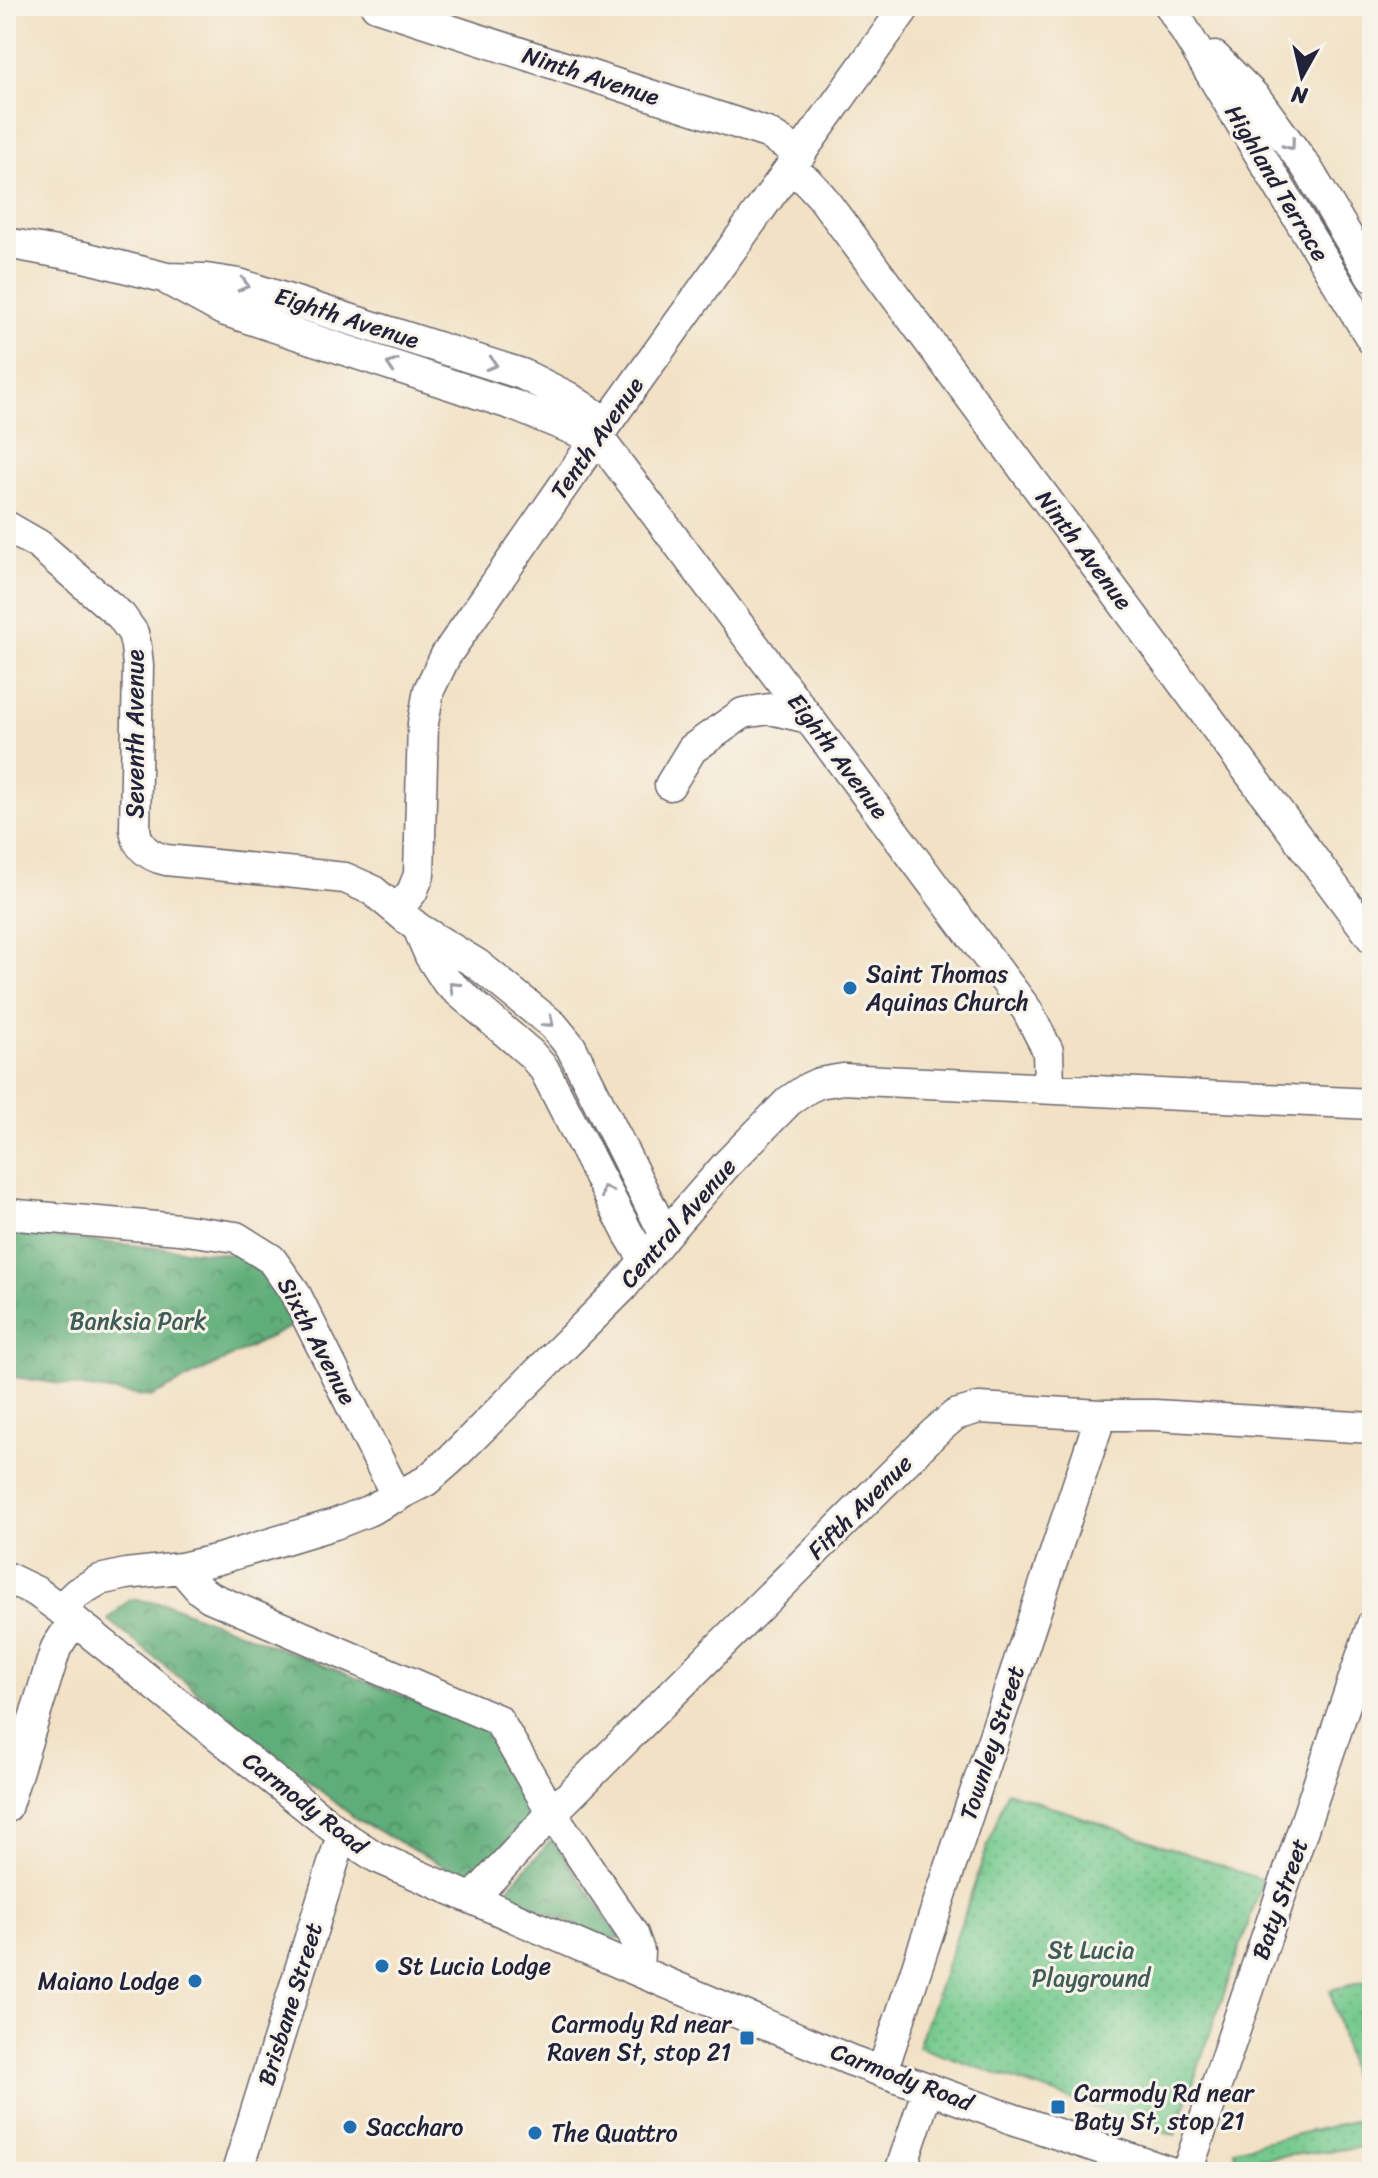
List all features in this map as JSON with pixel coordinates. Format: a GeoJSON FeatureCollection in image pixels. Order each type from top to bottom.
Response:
{"type":"FeatureCollection","features":[{"type":"Feature","properties":{"kind":"street","name":"Ninth Avenue"},"geometry":{"type":"LineString","coordinates":[[376,6],[767,133],[796,162],[807,181],[1372,938]]}},
{"type":"Feature","properties":{"kind":"street","name":"Tenth Avenue"},"geometry":{"type":"LineString","coordinates":[[408,919],[420,872],[426,701],[433,680],[452,645],[906,6]]}},
{"type":"Feature","properties":{"kind":"street","name":"Highland Terrace"},"geometry":{"type":"LineString","coordinates":[[1176,15],[1256,98],[1307,168],[1372,277]]}},
{"type":"Feature","properties":{"kind":"street","name":"Highland Terrace"},"geometry":{"type":"LineString","coordinates":[[1176,15],[1372,340]]}},
{"type":"Feature","properties":{"kind":"street","name":"Eighth Avenue"},"geometry":{"type":"LineString","coordinates":[[6,243],[84,257],[167,278],[223,310],[601,433],[808,718],[1027,1010],[1048,1051],[1049,1087]]}},
{"type":"Feature","properties":{"kind":"street","name":"Seventh Avenue"},"geometry":{"type":"LineString","coordinates":[[6,526],[31,539],[53,557],[117,611],[133,633],[138,666],[135,829],[136,839],[144,850],[163,860],[345,878],[372,890],[408,919],[477,964],[564,1036],[665,1235]]}},
{"type":"Feature","properties":{"kind":"street"},"geometry":{"type":"LineString","coordinates":[[743,713],[754,684],[758,647]]}},
{"type":"Feature","properties":{"kind":"street"},"geometry":{"type":"LineString","coordinates":[[670,785],[692,749],[743,713],[770,709],[808,718]]}},
{"type":"Feature","properties":{"kind":"street"},"geometry":{"type":"LineString","coordinates":[[408,919],[447,982],[530,1053],[544,1069],[644,1259]]}},
{"type":"Feature","properties":{"kind":"street","name":"Central Avenue"},"geometry":{"type":"LineString","coordinates":[[67,1614],[77,1593],[99,1580],[219,1559],[335,1524],[426,1481],[622,1288],[749,1141],[789,1101],[813,1085],[843,1079],[1372,1104]]}},
{"type":"Feature","properties":{"kind":"street","name":"Sixth Avenue"},"geometry":{"type":"LineString","coordinates":[[6,1214],[236,1237],[271,1259],[294,1291],[397,1497]]}},
{"type":"Feature","properties":{"kind":"street","name":"Fifth Avenue"},"geometry":{"type":"LineString","coordinates":[[472,1899],[552,1813],[955,1415],[979,1408],[1372,1428]]}},
{"type":"Feature","properties":{"kind":"street","name":"Townley Street"},"geometry":{"type":"LineString","coordinates":[[882,2072],[1101,1415]]}},
{"type":"Feature","properties":{"kind":"street"},"geometry":{"type":"LineString","coordinates":[[181,1568],[210,1597],[498,1720],[552,1813],[633,1934],[639,1951],[638,1971]]}},
{"type":"Feature","properties":{"kind":"street","name":"Carmody Road"},"geometry":{"type":"LineString","coordinates":[[6,1577],[37,1592],[67,1614],[342,1835],[376,1857],[638,1971],[882,2072],[1170,2172]]}},
{"type":"Feature","properties":{"kind":"street"},"geometry":{"type":"LineString","coordinates":[[6,1808],[67,1614]]}},
{"type":"Feature","properties":{"kind":"street","name":"Baty Street"},"geometry":{"type":"LineString","coordinates":[[1187,2172],[1372,1625]]}},
{"type":"Feature","properties":{"kind":"street","name":"Brisbane Street"},"geometry":{"type":"LineString","coordinates":[[237,2172],[342,1835]]}},
{"type":"Feature","properties":{"kind":"street"},"geometry":{"type":"LineString","coordinates":[[900,2172],[928,2088]]}},
{"type":"Feature","properties":{"kind":"green space","name":"Banksia Park"},"geometry":{"type":"Polygon","coordinates":[[[6,1233],[234,1255],[272,1275],[294,1325],[151,1397],[6,1376],[6,1233]]]}},
{"type":"Feature","properties":{"kind":"green space"},"geometry":{"type":"Polygon","coordinates":[[[130,1599],[167,1604],[490,1730],[537,1814],[475,1873],[451,1870],[356,1819],[108,1620],[130,1599]]]}},
{"type":"Feature","properties":{"kind":"green space","name":"St Lucia Playground"},"geometry":{"type":"Polygon","coordinates":[[[1007,1791],[1263,1880],[1175,2135],[918,2047],[1007,1791]]]}},
{"type":"Feature","properties":{"kind":"green space"},"geometry":{"type":"Polygon","coordinates":[[[552,1839],[621,1938],[601,1937],[504,1893],[552,1839]]]}},
{"type":"Feature","properties":{"kind":"green space"},"geometry":{"type":"Polygon","coordinates":[[[1372,1980],[1372,2146],[1237,2161],[1234,2149],[1362,2119],[1330,1990],[1372,1980]]]}},
{"type":"Feature","properties":{"kind":"place","name":"Saint Thomas Aquinas Church"},"geometry":{"type":"Point","coordinates":[850,988]}},
{"type":"Feature","properties":{"kind":"place","name":"St Lucia Lodge"},"geometry":{"type":"Point","coordinates":[382,1966]}},
{"type":"Feature","properties":{"kind":"place","name":"Maiano Lodge"},"geometry":{"type":"Point","coordinates":[195,1981]}},
{"type":"Feature","properties":{"kind":"place","name":"Carmody Rd near Raven St, stop 21"},"geometry":{"type":"Point","coordinates":[747,2038]}},
{"type":"Feature","properties":{"kind":"place","name":"Carmody Rd near Baty St, stop 21"},"geometry":{"type":"Point","coordinates":[1058,2107]}},
{"type":"Feature","properties":{"kind":"place","name":"Saccharo"},"geometry":{"type":"Point","coordinates":[350,2127]}},
{"type":"Feature","properties":{"kind":"place","name":"The Quattro"},"geometry":{"type":"Point","coordinates":[535,2133]}}]}
